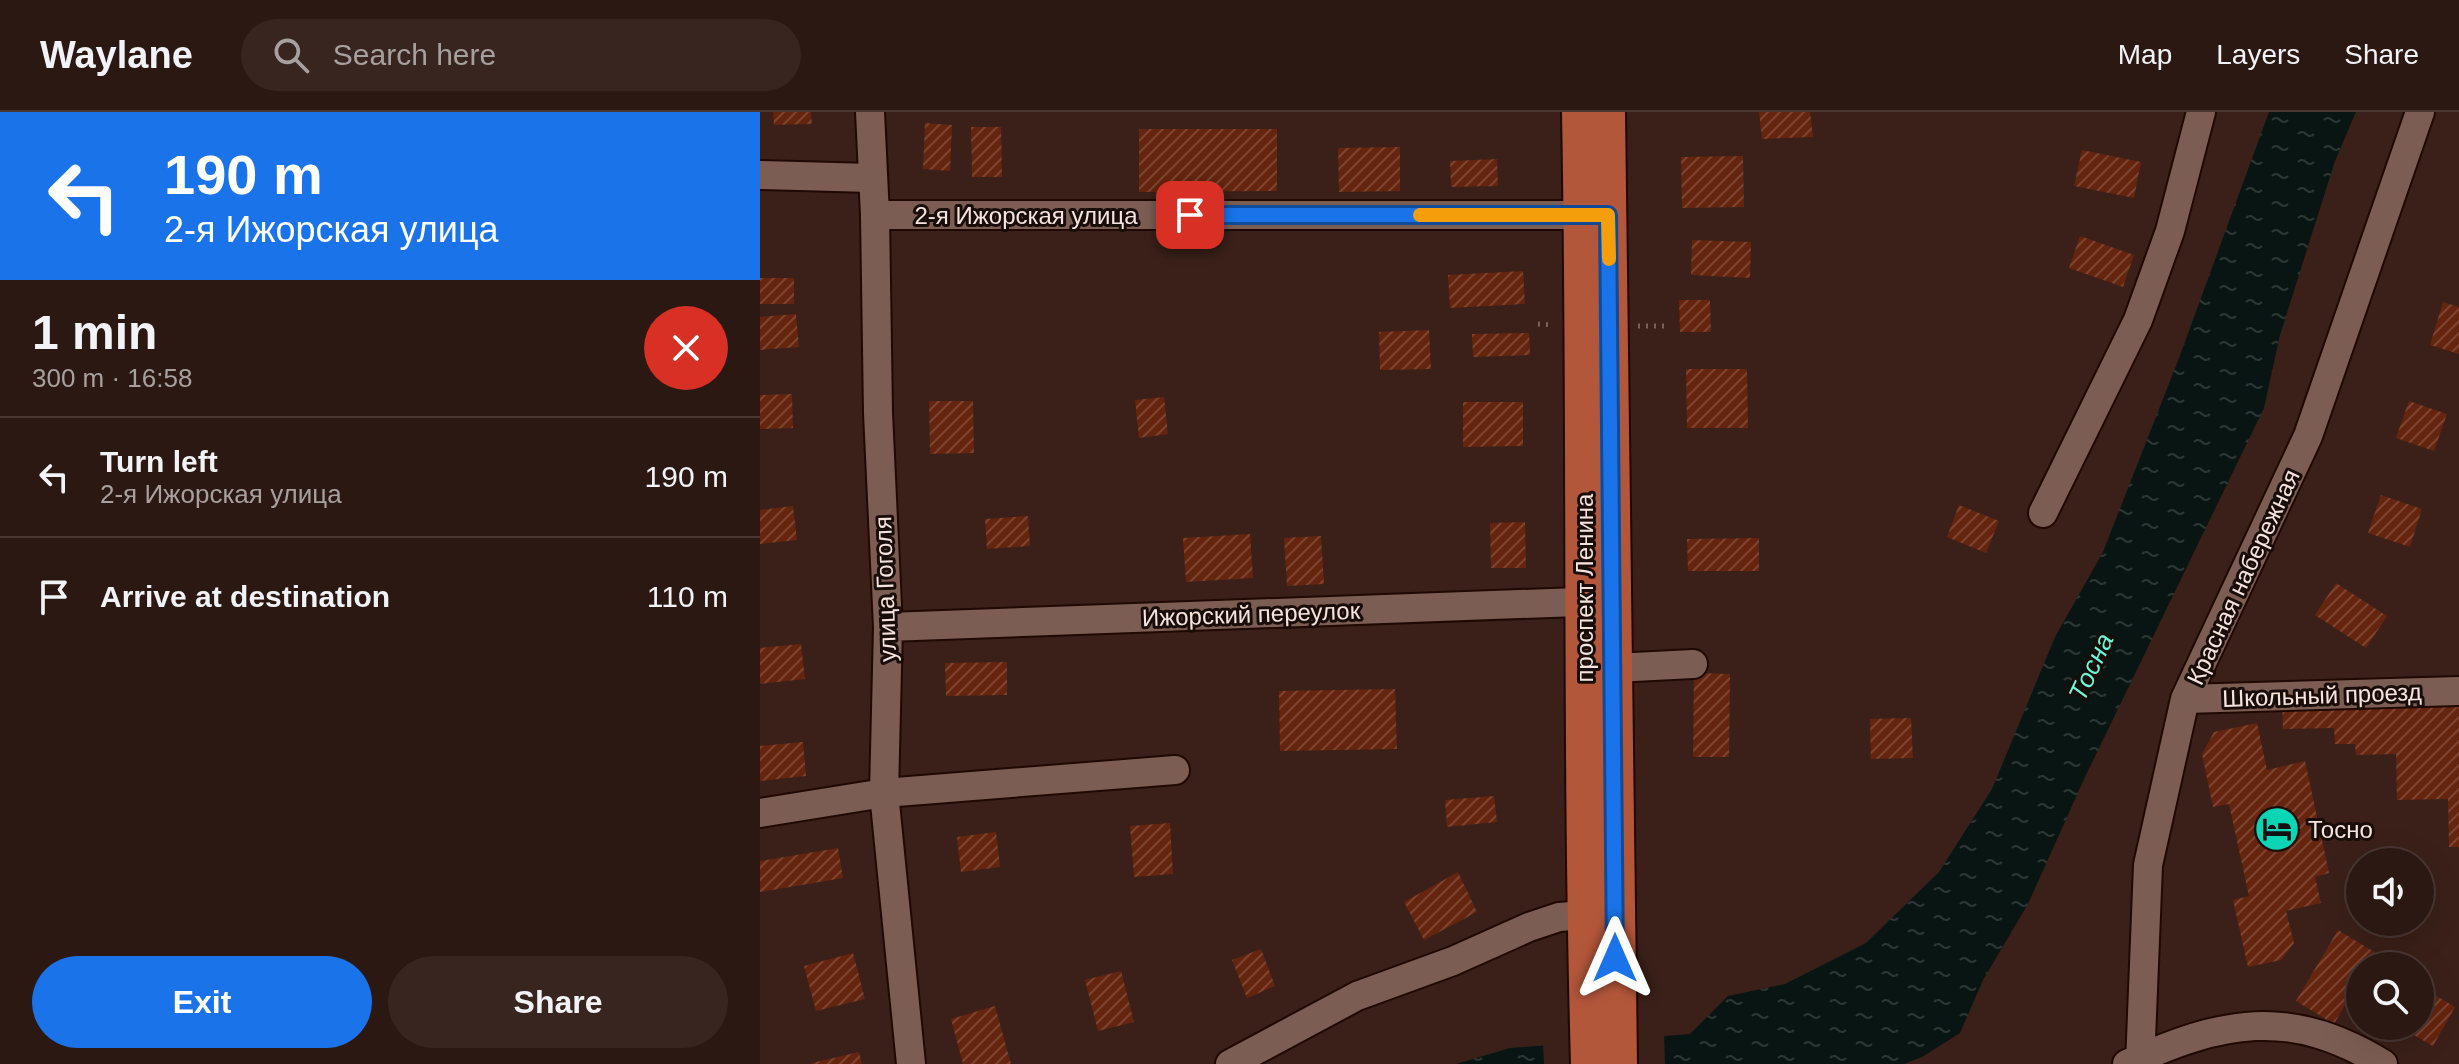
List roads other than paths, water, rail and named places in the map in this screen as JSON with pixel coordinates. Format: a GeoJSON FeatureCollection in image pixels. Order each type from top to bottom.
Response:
{"type":"FeatureCollection","features":[{"type":"Feature","properties":{"kind":"main road","name":"проспект Ленина"},"geometry":{"type":"LineString","coordinates":[[1580,112],[1595,215]]}},
{"type":"Feature","properties":{"kind":"main road","name":"проспект Ленина"},"geometry":{"type":"LineString","coordinates":[[1607,112],[1595,215],[1599,601],[1585,915],[1601,958],[1619,1064]]}},
{"type":"Feature","properties":{"kind":"main road","name":"проспект Ленина"},"geometry":{"type":"LineString","coordinates":[[1589,1064],[1601,958],[1614,668],[1599,601]]}},
{"type":"Feature","properties":{"kind":"street","name":"улица Гоголя"},"geometry":{"type":"LineString","coordinates":[[870,112],[878,413],[888,627],[884,793],[911,1064]]}},
{"type":"Feature","properties":{"kind":"street"},"geometry":{"type":"LineString","coordinates":[[2043,513],[2138,320],[2170,231],[2201,112]]}},
{"type":"Feature","properties":{"kind":"street","name":"Красная набережная"},"geometry":{"type":"LineString","coordinates":[[2136,1062],[2148,865],[2185,699],[2308,436],[2420,112]]}},
{"type":"Feature","properties":{"kind":"street"},"geometry":{"type":"LineString","coordinates":[[760,175],[871,178]]}},
{"type":"Feature","properties":{"kind":"street","name":"2-я Ижорская улица"},"geometry":{"type":"LineString","coordinates":[[875,215],[1595,215]]}},
{"type":"Feature","properties":{"kind":"street","name":"Ижорский переулок"},"geometry":{"type":"LineString","coordinates":[[888,627],[1599,601]]}},
{"type":"Feature","properties":{"kind":"street"},"geometry":{"type":"LineString","coordinates":[[1614,668],[1693,664]]}},
{"type":"Feature","properties":{"kind":"street","name":"Школьный проезд"},"geometry":{"type":"LineString","coordinates":[[2185,699],[2459,691]]}},
{"type":"Feature","properties":{"kind":"street"},"geometry":{"type":"LineString","coordinates":[[760,813],[884,793],[1175,770]]}},
{"type":"Feature","properties":{"kind":"street"},"geometry":{"type":"LineString","coordinates":[[1230,1064],[1357,996],[1453,961],[1529,927],[1559,917],[1585,915]]}},
{"type":"Feature","properties":{"kind":"street"},"geometry":{"type":"LineString","coordinates":[[2136,1062],[2191,1037],[2240,1025],[2280,1025],[2319,1033],[2383,1064]]}},
{"type":"Feature","properties":{"kind":"water","name":"Тосна"},"geometry":{"type":"Polygon","coordinates":[[[2269,112],[2356,112],[2335,161],[2280,335],[2264,408],[2085,777],[2028,904],[1983,980],[1960,1033],[1922,1057],[1904,1064],[1456,1064],[1510,1048],[1690,1034],[1728,996],[1785,984],[1866,943],[1939,872],[1992,789],[2055,637],[2103,552],[2179,358],[2269,112]]]}},
{"type":"Feature","properties":{"kind":"place","name":"Тосно"},"geometry":{"type":"Point","coordinates":[2277,829]}}]}
